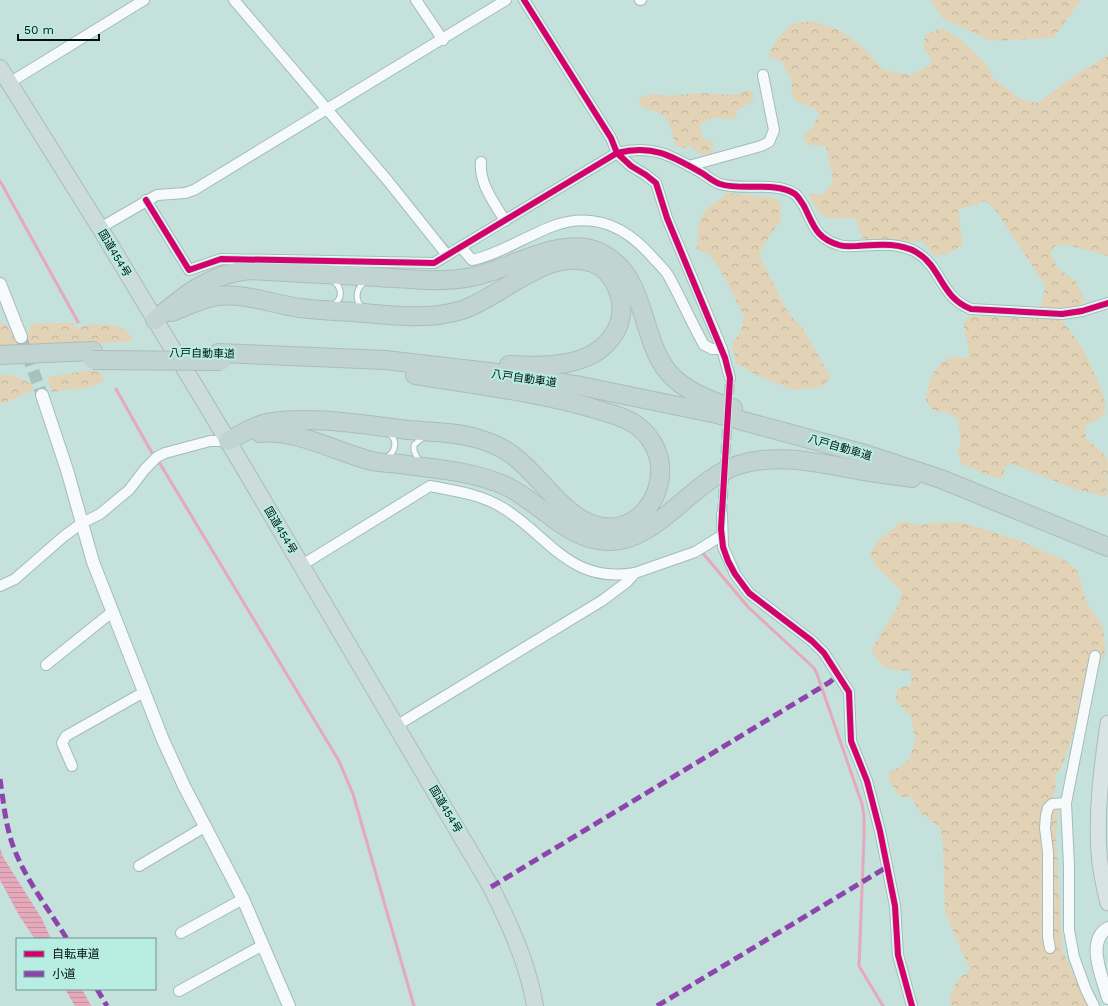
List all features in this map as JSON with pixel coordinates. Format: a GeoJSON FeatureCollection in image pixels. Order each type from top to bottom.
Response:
{"type":"FeatureCollection","features":[{"type":"Feature","properties":{"kind":"highway","name":"国道454号"},"geometry":{"type":"LineString","coordinates":[[0,68],[100,228],[228,441],[495,894],[509,922],[523,961],[535,1006]]}},
{"type":"Feature","properties":{"kind":"highway"},"geometry":{"type":"LineString","coordinates":[[155,320],[187,293],[223,274],[249,270],[432,280],[458,279],[484,274],[552,250],[575,248],[595,250],[613,260],[628,276],[658,356],[669,373],[676,380],[694,392],[725,406],[825,437],[865,454]]}},
{"type":"Feature","properties":{"kind":"highway"},"geometry":{"type":"LineString","coordinates":[[155,320],[216,296],[244,297],[299,308],[371,314],[414,317],[451,313],[481,302],[544,266],[565,260],[585,261],[598,266],[609,274],[618,291],[621,310],[617,329],[605,345],[596,352],[576,360],[549,366],[448,361],[385,360]]}},
{"type":"Feature","properties":{"kind":"highway","name":"八戸自動車道"},"geometry":{"type":"LineString","coordinates":[[0,355],[93,355],[385,360],[581,386],[717,414],[865,454],[941,479],[1108,547]]}},
{"type":"Feature","properties":{"kind":"highway","name":"八戸自動車道"},"geometry":{"type":"LineString","coordinates":[[0,364],[93,355]]}},
{"type":"Feature","properties":{"kind":"highway","name":"八戸自動車道"},"geometry":{"type":"LineString","coordinates":[[219,357],[366,367],[484,380],[593,397],[715,423],[787,441],[1030,515]]}},
{"type":"Feature","properties":{"kind":"highway"},"geometry":{"type":"LineString","coordinates":[[228,441],[259,425],[283,421],[318,421],[438,433],[479,439],[508,452],[532,471],[571,512],[587,523],[595,526],[614,527],[633,521],[648,509],[658,493],[660,483],[660,461],[651,440],[644,431],[623,418],[560,399],[366,367]]}},
{"type":"Feature","properties":{"kind":"highway"},"geometry":{"type":"LineString","coordinates":[[228,441],[261,433],[278,433],[371,461],[474,475],[496,482],[517,492],[571,529],[589,538],[608,542],[629,538],[649,528],[706,481],[722,472],[739,465],[758,461],[777,458],[802,459],[919,480]]}},
{"type":"Feature","properties":{"kind":"main road"},"geometry":{"type":"LineString","coordinates":[[1108,723],[1100,775],[1098,821],[1099,854],[1108,903]]}},
{"type":"Feature","properties":{"kind":"street"},"geometry":{"type":"LineString","coordinates":[[9,83],[144,0]]}},
{"type":"Feature","properties":{"kind":"street"},"geometry":{"type":"LineString","coordinates":[[234,0],[327,109],[447,255]]}},
{"type":"Feature","properties":{"kind":"street"},"geometry":{"type":"LineString","coordinates":[[416,0],[443,40]]}},
{"type":"Feature","properties":{"kind":"street"},"geometry":{"type":"LineString","coordinates":[[100,228],[157,195],[185,193],[194,190],[443,40],[506,0]]}},
{"type":"Feature","properties":{"kind":"street"},"geometry":{"type":"LineString","coordinates":[[524,0],[611,138],[617,152],[631,166],[656,183],[667,218],[722,349],[730,378]]}},
{"type":"Feature","properties":{"kind":"street"},"geometry":{"type":"LineString","coordinates":[[689,166],[761,146],[769,142],[774,130],[763,75]]}},
{"type":"Feature","properties":{"kind":"street"},"geometry":{"type":"LineString","coordinates":[[146,200],[189,270],[221,259],[434,263],[617,152],[631,149],[653,151],[668,154],[721,184],[771,188],[795,194],[803,204],[816,232],[825,240],[840,246],[896,245],[914,251],[924,257],[951,297],[961,305],[972,309],[1062,314],[1108,303]]}},
{"type":"Feature","properties":{"kind":"street"},"geometry":{"type":"LineString","coordinates":[[481,162],[480,173],[482,181],[504,221]]}},
{"type":"Feature","properties":{"kind":"street"},"geometry":{"type":"LineString","coordinates":[[461,247],[472,260],[535,233],[566,222],[583,220],[600,222],[616,227],[642,244],[667,274],[704,345],[712,349],[722,349]]}},
{"type":"Feature","properties":{"kind":"street"},"geometry":{"type":"LineString","coordinates":[[0,284],[21,337]]}},
{"type":"Feature","properties":{"kind":"street"},"geometry":{"type":"LineString","coordinates":[[42,395],[63,456],[93,562],[144,692],[181,779],[243,899],[289,1006]]}},
{"type":"Feature","properties":{"kind":"street"},"geometry":{"type":"LineString","coordinates":[[0,586],[15,579],[63,537],[82,523],[100,514],[129,490],[145,469],[157,457],[210,441],[228,441]]}},
{"type":"Feature","properties":{"kind":"street"},"geometry":{"type":"LineString","coordinates":[[302,565],[430,486],[463,492],[488,500],[503,508],[556,552],[583,569],[609,575],[620,576],[635,573],[695,552],[721,536]]}},
{"type":"Feature","properties":{"kind":"street"},"geometry":{"type":"LineString","coordinates":[[722,514],[721,536],[723,547],[735,574],[749,593],[820,649],[839,674],[849,692],[851,741],[867,782],[880,831],[895,906],[898,955],[912,1006]]}},
{"type":"Feature","properties":{"kind":"street"},"geometry":{"type":"LineString","coordinates":[[396,726],[603,600],[627,582],[635,573]]}},
{"type":"Feature","properties":{"kind":"street"},"geometry":{"type":"LineString","coordinates":[[46,665],[112,612]]}},
{"type":"Feature","properties":{"kind":"street"},"geometry":{"type":"LineString","coordinates":[[1094,1006],[1086,990],[1074,957],[1069,930],[1069,866],[1066,803],[1095,656]]}},
{"type":"Feature","properties":{"kind":"street"},"geometry":{"type":"LineString","coordinates":[[72,766],[62,743],[66,736],[144,692]]}},
{"type":"Feature","properties":{"kind":"street"},"geometry":{"type":"LineString","coordinates":[[1050,948],[1048,937],[1048,852],[1045,828],[1046,814],[1048,808],[1052,804],[1066,803]]}},
{"type":"Feature","properties":{"kind":"street"},"geometry":{"type":"LineString","coordinates":[[139,866],[206,826]]}},
{"type":"Feature","properties":{"kind":"street"},"geometry":{"type":"LineString","coordinates":[[181,934],[243,899]]}},
{"type":"Feature","properties":{"kind":"street"},"geometry":{"type":"LineString","coordinates":[[1108,928],[1097,940],[1096,952],[1108,998]]}},
{"type":"Feature","properties":{"kind":"street"},"geometry":{"type":"LineString","coordinates":[[179,991],[263,945]]}},
{"type":"Feature","properties":{"kind":"lane"},"geometry":{"type":"LineString","coordinates":[[316,274],[336,282],[340,292],[337,302],[319,309]]}},
{"type":"Feature","properties":{"kind":"lane"},"geometry":{"type":"LineString","coordinates":[[371,314],[363,310],[357,294],[362,284],[378,277]]}},
{"type":"Feature","properties":{"kind":"lane"},"geometry":{"type":"LineString","coordinates":[[371,461],[387,458],[395,449],[395,442],[392,436],[378,427]]}},
{"type":"Feature","properties":{"kind":"lane"},"geometry":{"type":"LineString","coordinates":[[427,468],[416,458],[414,445],[423,437],[438,433]]}},
{"type":"Feature","properties":{"kind":"green space"},"geometry":{"type":"Polygon","coordinates":[[[930,0],[1081,0],[1053,38],[991,41],[942,18],[930,0]]]}},
{"type":"Feature","properties":{"kind":"green space"},"geometry":{"type":"Polygon","coordinates":[[[812,21],[841,31],[866,50],[883,70],[911,75],[930,65],[932,60],[924,49],[925,35],[942,28],[960,39],[986,64],[994,79],[1020,99],[1038,103],[1075,75],[1106,57],[1108,54],[1108,256],[1064,244],[1053,247],[1051,253],[1057,267],[1076,282],[1085,300],[1081,306],[1057,310],[1041,309],[1045,285],[996,211],[986,201],[958,210],[963,245],[945,255],[933,255],[923,241],[907,242],[865,240],[860,234],[857,219],[827,217],[818,211],[809,194],[821,195],[830,187],[833,179],[826,146],[809,145],[803,137],[813,127],[819,114],[815,109],[796,101],[791,93],[792,82],[781,61],[768,56],[778,38],[792,24],[812,21]]]}},
{"type":"Feature","properties":{"kind":"green space"},"geometry":{"type":"Polygon","coordinates":[[[751,90],[754,100],[737,111],[736,119],[712,118],[699,127],[705,140],[714,142],[711,155],[698,153],[691,146],[682,148],[675,145],[666,119],[652,110],[643,108],[638,101],[644,96],[656,94],[666,96],[702,93],[731,95],[751,90]]]}},
{"type":"Feature","properties":{"kind":"green space"},"geometry":{"type":"Polygon","coordinates":[[[726,193],[776,198],[781,205],[780,222],[761,250],[760,257],[789,314],[801,326],[828,372],[830,379],[821,387],[793,390],[756,375],[736,363],[732,344],[741,331],[744,315],[718,266],[709,255],[697,249],[698,232],[702,216],[709,207],[726,193]]]}},
{"type":"Feature","properties":{"kind":"green space"},"geometry":{"type":"Polygon","coordinates":[[[974,316],[1039,319],[1059,318],[1076,338],[1091,366],[1105,401],[1106,410],[1100,419],[1086,425],[1086,438],[1106,456],[1108,463],[1107,497],[1075,489],[1012,464],[1006,466],[1002,478],[995,478],[962,464],[957,449],[961,446],[958,420],[946,412],[934,411],[926,402],[930,381],[941,363],[954,357],[969,358],[968,344],[963,325],[967,318],[974,316]]]}},
{"type":"Feature","properties":{"kind":"green space"},"geometry":{"type":"Polygon","coordinates":[[[0,322],[8,327],[15,336],[21,336],[28,333],[31,325],[39,323],[73,323],[77,329],[83,326],[107,324],[122,328],[132,337],[129,342],[0,347],[0,322]]]}},
{"type":"Feature","properties":{"kind":"green space"},"geometry":{"type":"Polygon","coordinates":[[[91,370],[101,373],[104,381],[92,387],[51,392],[48,377],[91,370]]]}},
{"type":"Feature","properties":{"kind":"green space"},"geometry":{"type":"Polygon","coordinates":[[[0,375],[12,375],[32,384],[34,390],[0,404],[0,375]]]}},
{"type":"Feature","properties":{"kind":"green space"},"geometry":{"type":"Polygon","coordinates":[[[902,521],[920,525],[940,522],[965,523],[1018,540],[1066,561],[1078,572],[1086,601],[1103,627],[1105,646],[1104,659],[1089,659],[1071,742],[1061,769],[1055,775],[1056,789],[1053,795],[1058,813],[1056,834],[1062,949],[1088,1006],[952,1006],[949,1000],[957,980],[970,970],[945,913],[943,844],[940,827],[923,815],[912,797],[900,797],[889,781],[888,772],[902,766],[910,758],[915,741],[911,716],[895,700],[898,688],[911,685],[911,671],[891,670],[883,666],[871,650],[898,606],[902,592],[876,566],[870,553],[878,541],[902,521]]]}},
{"type":"Feature","properties":{"kind":"shaded area"},"geometry":{"type":"Polygon","coordinates":[[[0,848],[3,857],[42,919],[51,938],[34,938],[20,917],[0,880],[0,848]]]}},
{"type":"Feature","properties":{"kind":"shaded area"},"geometry":{"type":"Polygon","coordinates":[[[66,990],[83,990],[91,1006],[75,1006],[66,990]]]}},
{"type":"Feature","properties":{"kind":"waterway"},"geometry":{"type":"LineString","coordinates":[[0,181],[78,322]]}},
{"type":"Feature","properties":{"kind":"waterway"},"geometry":{"type":"LineString","coordinates":[[439,238],[449,249]]}},
{"type":"Feature","properties":{"kind":"waterway"},"geometry":{"type":"LineString","coordinates":[[116,389],[152,453]]}},
{"type":"Feature","properties":{"kind":"waterway"},"geometry":{"type":"LineString","coordinates":[[159,462],[339,761],[353,794],[414,1006]]}},
{"type":"Feature","properties":{"kind":"waterway"},"geometry":{"type":"LineString","coordinates":[[701,551],[748,607],[814,668],[817,674],[862,804],[864,816],[864,838],[859,966],[883,1006]]}},
{"type":"Feature","properties":{"kind":"tunnel"},"geometry":{"type":"LineString","coordinates":[[21,337],[42,395]]}},
{"type":"Feature","properties":{"kind":"tunnel"},"geometry":{"type":"LineString","coordinates":[[722,514],[730,378]]}},
{"type":"Feature","properties":{"kind":"marked path"},"geometry":{"type":"LineString","coordinates":[[491,887],[830,682],[839,674]]}},
{"type":"Feature","properties":{"kind":"marked path"},"geometry":{"type":"LineString","coordinates":[[0,779],[7,825],[16,853],[36,891],[66,938]]}},
{"type":"Feature","properties":{"kind":"marked path"},"geometry":{"type":"LineString","coordinates":[[657,1006],[887,867]]}},
{"type":"Feature","properties":{"kind":"marked path"},"geometry":{"type":"LineString","coordinates":[[98,990],[107,1006]]}},
{"type":"Feature","properties":{"kind":"cycle path"},"geometry":{"type":"LineString","coordinates":[[524,0],[611,138],[617,153],[631,166],[656,183],[667,218],[725,358],[730,378],[721,529],[723,547],[735,574],[749,593],[812,641],[824,653],[849,692],[851,741],[867,781],[880,831],[895,906],[898,955],[912,1006]]}},
{"type":"Feature","properties":{"kind":"cycle path"},"geometry":{"type":"LineString","coordinates":[[146,200],[189,270],[221,259],[434,263],[617,153],[641,150],[652,151],[662,153],[681,161],[720,184],[737,187],[778,188],[795,194],[804,206],[813,225],[820,235],[825,239],[841,246],[894,245],[916,252],[925,258],[953,297],[961,304],[971,309],[1062,314],[1082,311],[1108,303]]}}]}
